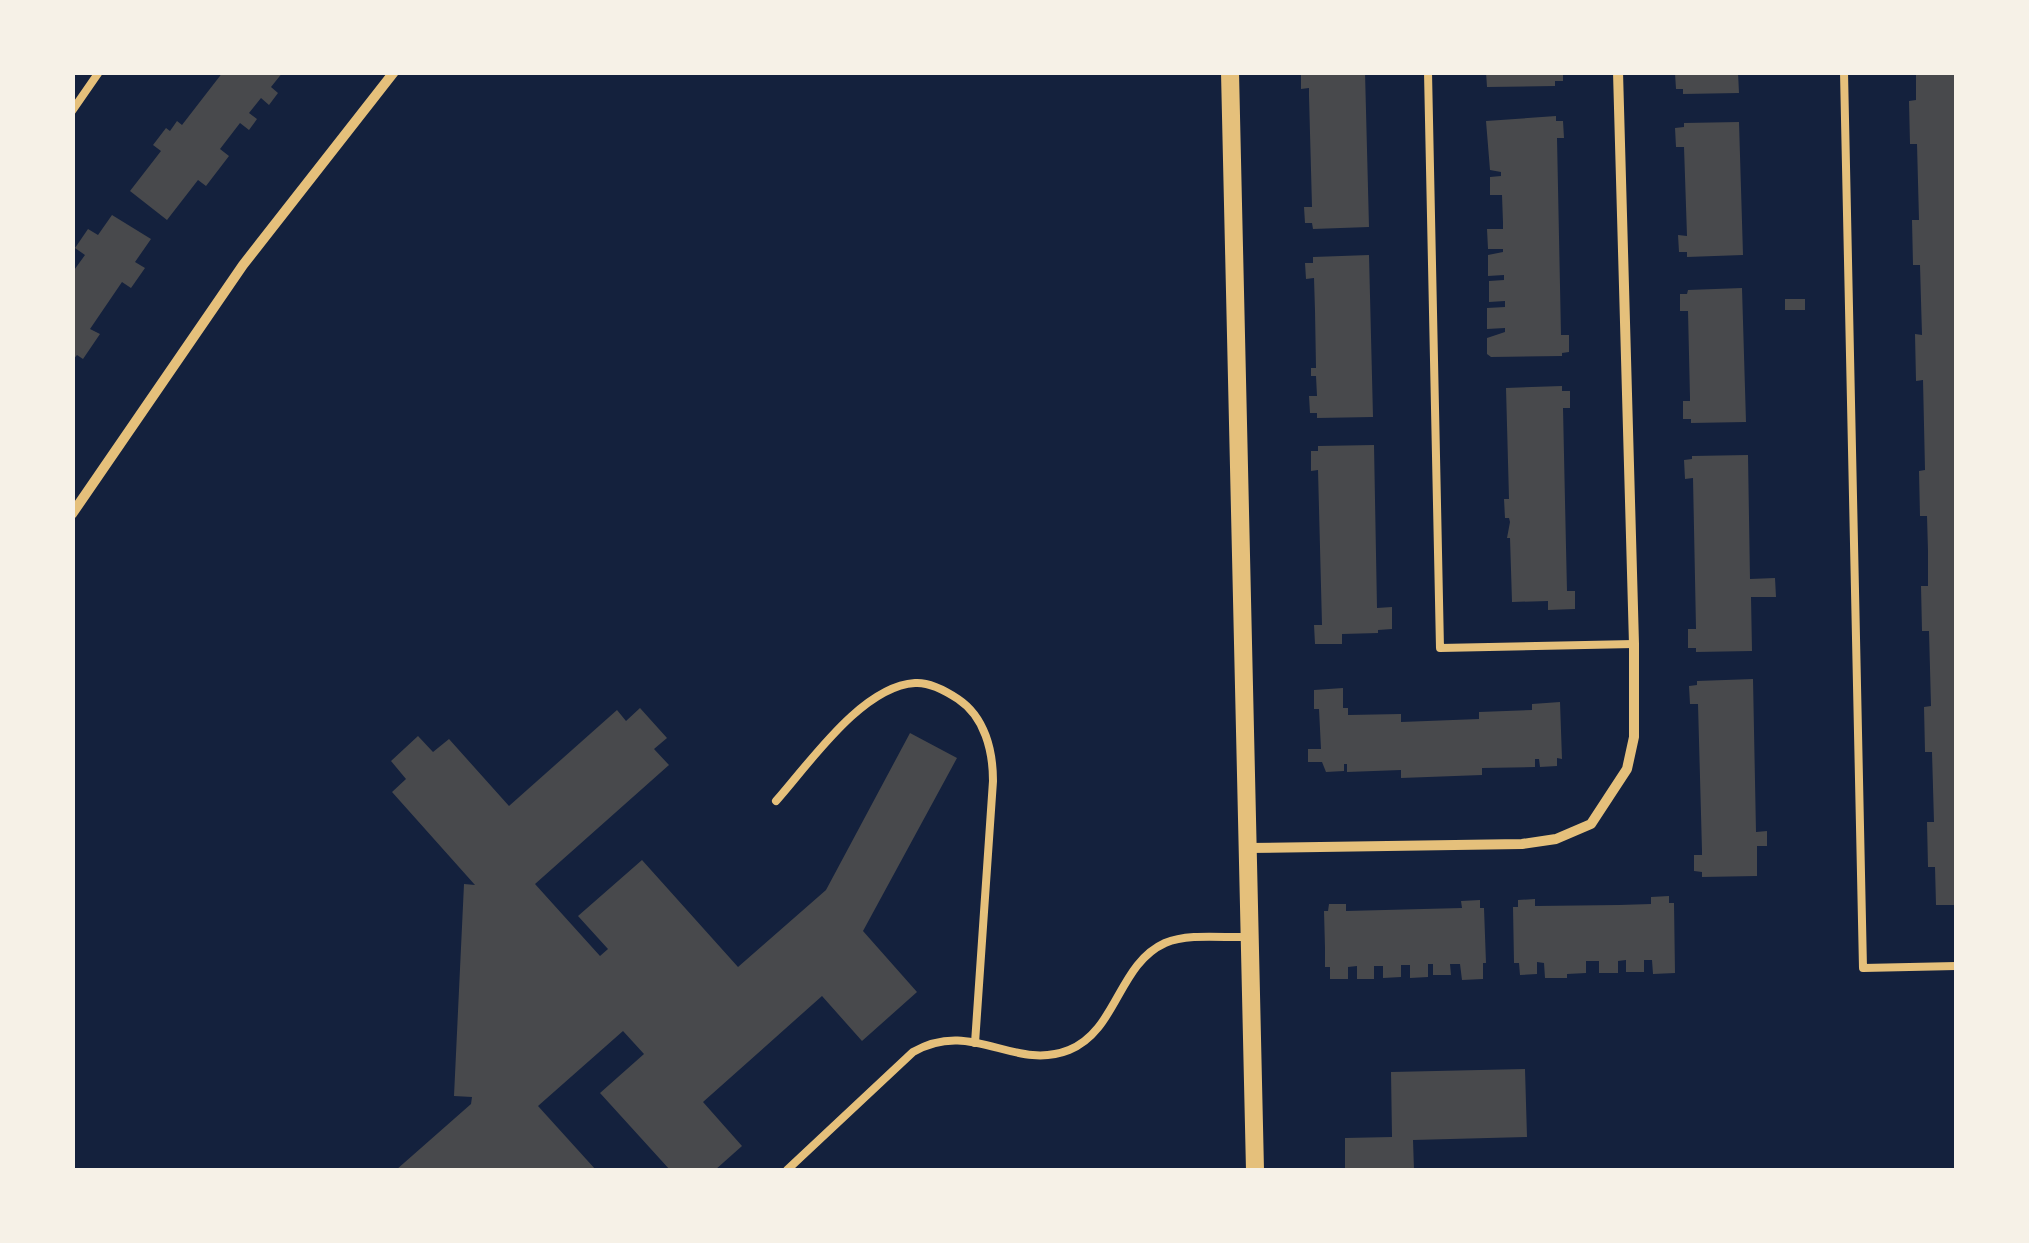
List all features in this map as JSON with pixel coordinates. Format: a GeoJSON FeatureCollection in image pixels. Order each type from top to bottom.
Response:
{"type":"FeatureCollection","features":[{"type":"Feature","properties":{"kind":"street"},"geometry":{"type":"LineString","coordinates":[[1230,72],[1254,1170]]}},
{"type":"Feature","properties":{"kind":"street"},"geometry":{"type":"LineString","coordinates":[[1247,848],[1522,844],[1556,839],[1590,824],[1627,769],[1634,737],[1634,644],[1618,72]]}},
{"type":"Feature","properties":{"kind":"street"},"geometry":{"type":"LineString","coordinates":[[72,514],[243,265],[387,75]]}},
{"type":"Feature","properties":{"kind":"lane"},"geometry":{"type":"LineString","coordinates":[[72,111],[98,72]]}},
{"type":"Feature","properties":{"kind":"lane"},"geometry":{"type":"LineString","coordinates":[[1428,72],[1440,648],[1634,644]]}},
{"type":"Feature","properties":{"kind":"lane"},"geometry":{"type":"LineString","coordinates":[[1844,72],[1863,968],[1956,966]]}},
{"type":"Feature","properties":{"kind":"lane"},"geometry":{"type":"LineString","coordinates":[[776,801],[860,708],[888,690],[916,682],[938,688],[962,702],[993,751],[974,1043]]}},
{"type":"Feature","properties":{"kind":"lane"},"geometry":{"type":"LineString","coordinates":[[788,1170],[913,1052],[932,1041],[952,1038],[1049,1057],[1074,1048],[1093,1035],[1132,974],[1164,944],[1186,938],[1249,938]]}},
{"type":"Feature","properties":{"kind":"building"},"geometry":{"type":"Polygon","coordinates":[[[223,72],[283,72],[271,87],[278,93],[269,105],[261,98],[249,113],[257,119],[249,130],[240,123],[220,149],[229,156],[206,186],[198,180],[167,220],[130,191],[161,151],[153,145],[166,128],[170,131],[177,121],[182,125],[223,72]]]}},
{"type":"Feature","properties":{"kind":"building"},"geometry":{"type":"Polygon","coordinates":[[[1365,72],[1369,227],[1313,229],[1312,223],[1305,223],[1304,207],[1312,207],[1309,88],[1301,89],[1301,74],[1365,72]]]}},
{"type":"Feature","properties":{"kind":"building"},"geometry":{"type":"Polygon","coordinates":[[[1486,72],[1563,72],[1563,81],[1555,81],[1555,86],[1487,87],[1486,72]]]}},
{"type":"Feature","properties":{"kind":"building"},"geometry":{"type":"Polygon","coordinates":[[[1738,72],[1739,93],[1683,94],[1683,89],[1676,89],[1675,73],[1738,72]]]}},
{"type":"Feature","properties":{"kind":"building"},"geometry":{"type":"Polygon","coordinates":[[[1916,72],[1956,72],[1956,905],[1936,905],[1935,867],[1928,867],[1927,822],[1934,822],[1932,752],[1925,752],[1924,707],[1931,706],[1929,631],[1922,631],[1921,586],[1928,586],[1928,551],[1927,516],[1920,516],[1919,471],[1925,470],[1923,380],[1916,381],[1915,334],[1922,335],[1920,265],[1913,265],[1912,220],[1919,220],[1917,144],[1910,144],[1909,101],[1916,100],[1916,72]]]}},
{"type":"Feature","properties":{"kind":"building"},"geometry":{"type":"Polygon","coordinates":[[[1556,116],[1556,121],[1563,121],[1564,138],[1557,138],[1561,335],[1569,335],[1569,352],[1562,356],[1491,357],[1487,354],[1487,338],[1505,332],[1505,328],[1487,329],[1487,308],[1505,307],[1505,301],[1489,302],[1489,281],[1504,280],[1504,275],[1488,276],[1488,255],[1503,249],[1488,249],[1487,229],[1503,229],[1503,223],[1502,195],[1490,195],[1490,177],[1501,176],[1501,172],[1490,170],[1486,121],[1556,116]]]}},
{"type":"Feature","properties":{"kind":"building"},"geometry":{"type":"Polygon","coordinates":[[[1739,122],[1743,255],[1687,257],[1687,252],[1679,252],[1678,235],[1687,236],[1684,147],[1676,147],[1675,128],[1684,127],[1684,123],[1739,122]]]}},
{"type":"Feature","properties":{"kind":"building"},"geometry":{"type":"Polygon","coordinates":[[[112,215],[151,239],[135,262],[145,268],[131,288],[122,282],[90,329],[100,334],[83,359],[77,355],[72,361],[72,273],[85,255],[75,248],[88,229],[98,235],[112,215]]]}},
{"type":"Feature","properties":{"kind":"building"},"geometry":{"type":"Polygon","coordinates":[[[1369,255],[1373,417],[1317,418],[1317,413],[1310,413],[1309,396],[1317,396],[1316,376],[1311,376],[1311,368],[1316,368],[1314,278],[1306,279],[1305,263],[1313,263],[1313,257],[1369,255]]]}},
{"type":"Feature","properties":{"kind":"building"},"geometry":{"type":"Polygon","coordinates":[[[1742,288],[1746,422],[1691,423],[1691,419],[1683,419],[1683,401],[1690,401],[1688,311],[1680,311],[1680,294],[1687,294],[1688,290],[1742,288]]]}},
{"type":"Feature","properties":{"kind":"building"},"geometry":{"type":"Polygon","coordinates":[[[1785,299],[1805,299],[1805,310],[1785,310],[1785,299]]]}},
{"type":"Feature","properties":{"kind":"building"},"geometry":{"type":"Polygon","coordinates":[[[1562,386],[1562,391],[1570,391],[1570,408],[1563,408],[1567,591],[1575,591],[1575,609],[1548,610],[1548,601],[1512,602],[1507,538],[1510,522],[1505,518],[1504,499],[1509,499],[1506,388],[1562,386]]]}},
{"type":"Feature","properties":{"kind":"building"},"geometry":{"type":"Polygon","coordinates":[[[1374,445],[1377,608],[1392,607],[1392,629],[1342,634],[1342,644],[1315,644],[1314,625],[1322,625],[1318,470],[1311,471],[1311,451],[1318,451],[1318,446],[1374,445]]]}},
{"type":"Feature","properties":{"kind":"building"},"geometry":{"type":"Polygon","coordinates":[[[1748,455],[1750,579],[1775,578],[1776,597],[1751,597],[1752,651],[1696,652],[1696,648],[1688,648],[1688,629],[1696,629],[1693,478],[1685,479],[1684,460],[1692,456],[1748,455]]]}},
{"type":"Feature","properties":{"kind":"building"},"geometry":{"type":"Polygon","coordinates":[[[1753,679],[1756,832],[1767,831],[1767,846],[1757,846],[1757,876],[1702,877],[1702,872],[1694,871],[1694,855],[1702,855],[1698,704],[1690,704],[1689,686],[1697,685],[1697,681],[1753,679]]]}},
{"type":"Feature","properties":{"kind":"building"},"geometry":{"type":"Polygon","coordinates":[[[1343,688],[1343,708],[1348,708],[1348,715],[1401,714],[1401,722],[1479,719],[1479,712],[1532,710],[1532,704],[1560,702],[1562,759],[1557,758],[1557,766],[1540,767],[1539,759],[1535,759],[1535,767],[1482,768],[1482,775],[1401,778],[1401,770],[1347,772],[1347,764],[1344,771],[1326,772],[1322,762],[1308,762],[1308,749],[1321,749],[1314,690],[1343,688]]]}},
{"type":"Feature","properties":{"kind":"building"},"geometry":{"type":"Polygon","coordinates":[[[640,708],[667,738],[654,749],[669,765],[535,884],[600,956],[608,949],[578,916],[642,860],[738,967],[826,890],[910,733],[957,758],[863,931],[917,992],[862,1041],[822,996],[703,1102],[742,1146],[715,1170],[670,1170],[600,1093],[644,1054],[623,1031],[538,1106],[596,1170],[396,1170],[471,1104],[472,1097],[454,1096],[464,884],[475,885],[392,792],[406,779],[391,761],[418,736],[433,752],[449,739],[509,806],[617,710],[626,721],[640,708]]]}},
{"type":"Feature","properties":{"kind":"building"},"geometry":{"type":"Polygon","coordinates":[[[1669,896],[1669,903],[1674,903],[1675,973],[1653,974],[1652,960],[1644,960],[1644,972],[1626,972],[1626,960],[1618,961],[1618,973],[1599,973],[1599,961],[1586,961],[1586,973],[1545,978],[1544,963],[1537,962],[1537,974],[1520,975],[1519,963],[1514,963],[1513,907],[1518,907],[1518,900],[1535,899],[1535,906],[1619,905],[1651,904],[1651,897],[1669,896]]]}},
{"type":"Feature","properties":{"kind":"building"},"geometry":{"type":"Polygon","coordinates":[[[1480,900],[1480,908],[1484,908],[1483,979],[1462,980],[1460,964],[1450,964],[1451,975],[1433,975],[1433,964],[1428,964],[1428,977],[1410,978],[1410,965],[1401,965],[1401,977],[1383,978],[1383,966],[1374,966],[1374,979],[1357,979],[1357,966],[1348,967],[1348,979],[1330,979],[1330,967],[1325,967],[1324,911],[1328,911],[1329,904],[1346,904],[1346,911],[1462,908],[1461,901],[1480,900]]]}},
{"type":"Feature","properties":{"kind":"building"},"geometry":{"type":"Polygon","coordinates":[[[1525,1069],[1527,1137],[1413,1140],[1414,1170],[1345,1170],[1345,1138],[1392,1137],[1391,1072],[1525,1069]]]}}]}
